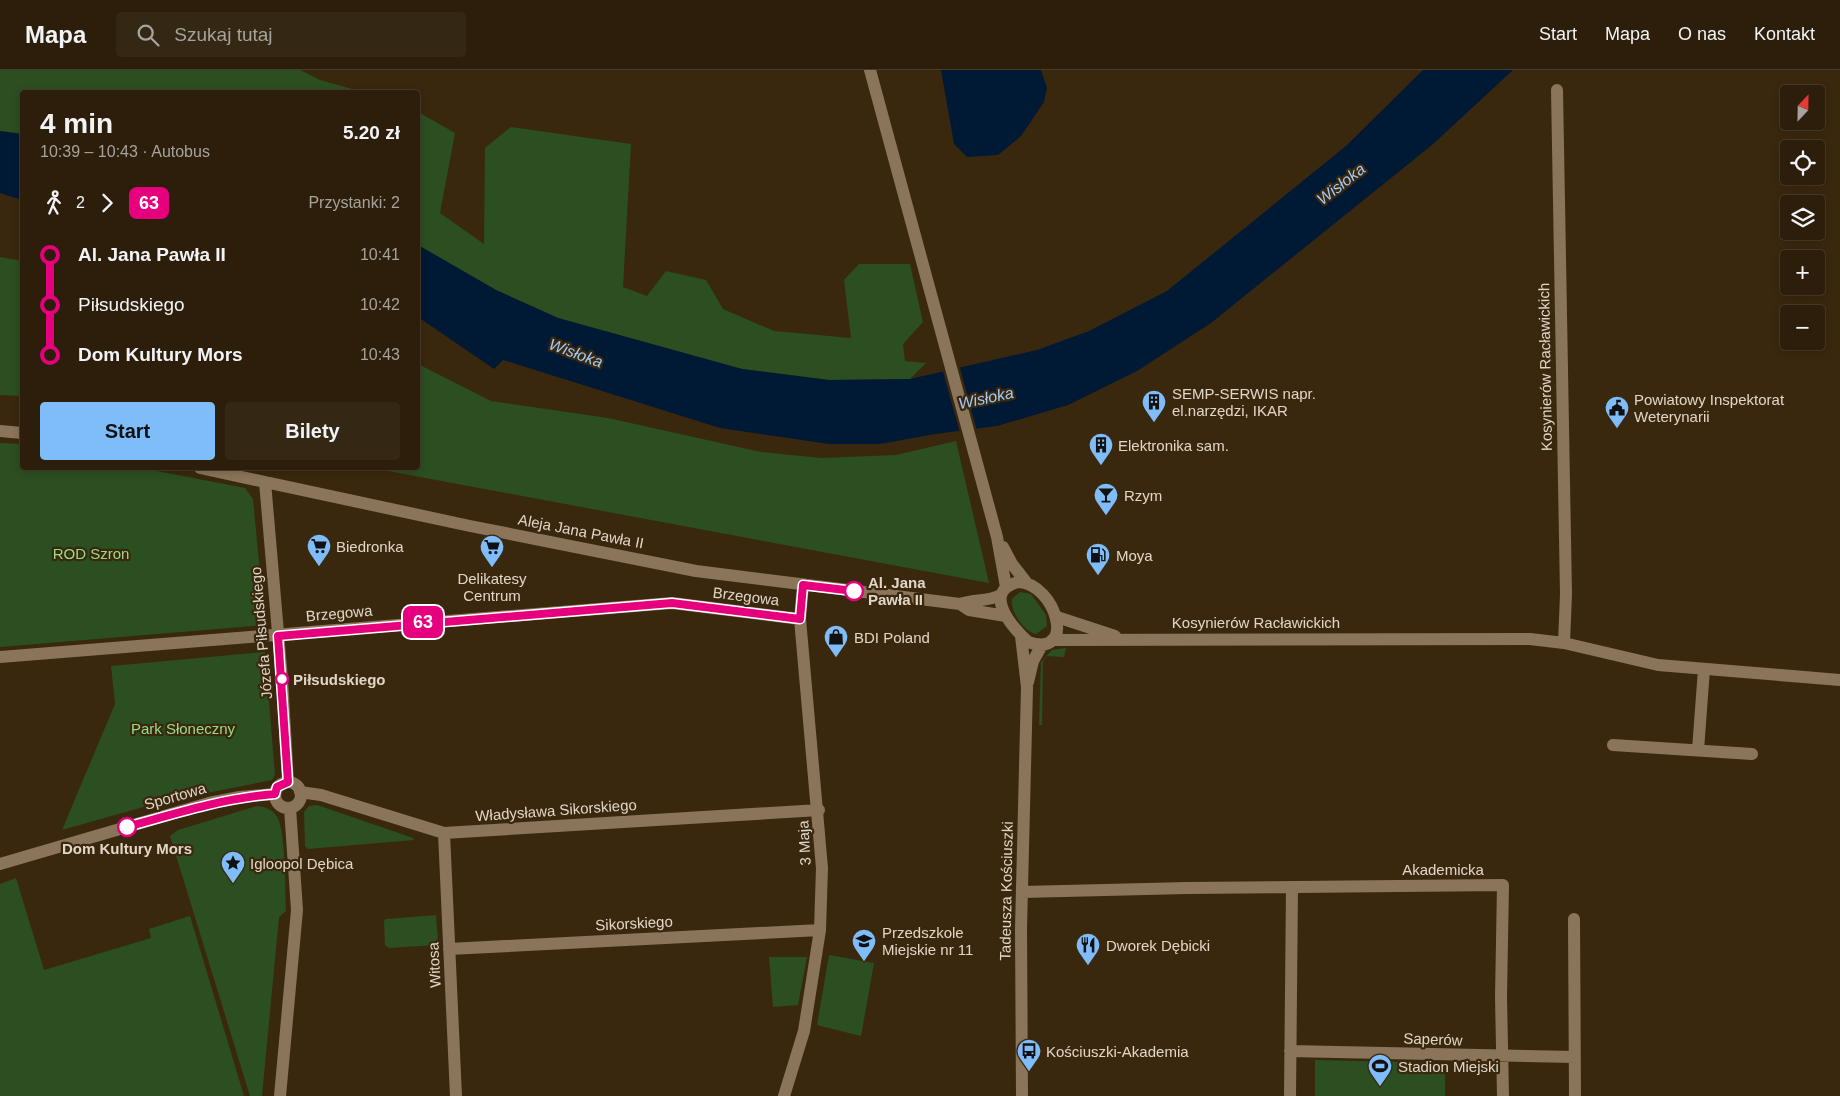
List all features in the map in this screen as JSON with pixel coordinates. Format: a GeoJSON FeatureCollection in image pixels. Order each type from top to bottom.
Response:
{"type":"FeatureCollection","features":[{"type":"Feature","properties":{"kind":"street"},"geometry":{"type":"LineString","coordinates":[[870,70],[997,537],[1003,591],[1002,608],[1021,636],[1028,642],[1047,642],[1058,624],[1057,617],[1040,592],[1026,582],[1012,564],[997,537]]}},
{"type":"Feature","properties":{"kind":"street","name":"Kosynierów Racławickich"},"geometry":{"type":"LineString","coordinates":[[1557,90],[1566,594],[1564,643]]}},
{"type":"Feature","properties":{"kind":"street"},"geometry":{"type":"LineString","coordinates":[[0,431],[20,433]]}},
{"type":"Feature","properties":{"kind":"street","name":"Aleja Jana Pawła II"},"geometry":{"type":"LineString","coordinates":[[209,470],[686,569],[960,604],[969,610],[1006,616]]}},
{"type":"Feature","properties":{"kind":"street","name":"Józefa Piłsudskiego"},"geometry":{"type":"LineString","coordinates":[[265,482],[288,782]]}},
{"type":"Feature","properties":{"kind":"street"},"geometry":{"type":"LineString","coordinates":[[1003,591],[1018,582],[1026,582]]}},
{"type":"Feature","properties":{"kind":"street","name":"3 Maja"},"geometry":{"type":"LineString","coordinates":[[784,1096],[804,1031],[820,930],[822,868],[819,810],[800,619],[803,585]]}},
{"type":"Feature","properties":{"kind":"street","name":"Aleja Jana Pawła II"},"geometry":{"type":"LineString","coordinates":[[960,604],[970,600],[990,600],[1003,591]]}},
{"type":"Feature","properties":{"kind":"street","name":"Brzegowa"},"geometry":{"type":"LineString","coordinates":[[0,657],[672,603],[800,619]]}},
{"type":"Feature","properties":{"kind":"street","name":"Kosynierów Racławickich"},"geometry":{"type":"LineString","coordinates":[[1057,617],[1102,633],[1127,638]]}},
{"type":"Feature","properties":{"kind":"street","name":"Tadeusza Kościuszki"},"geometry":{"type":"LineString","coordinates":[[1021,636],[1026,687],[1022,892],[1022,1096]]}},
{"type":"Feature","properties":{"kind":"street","name":"Kosynierów Racławickich"},"geometry":{"type":"LineString","coordinates":[[1047,642],[1127,638],[1530,639],[1564,643],[1658,665],[1840,680]]}},
{"type":"Feature","properties":{"kind":"street","name":"Tadeusza Kościuszki"},"geometry":{"type":"LineString","coordinates":[[1026,687],[1033,661],[1047,642]]}},
{"type":"Feature","properties":{"kind":"street"},"geometry":{"type":"LineString","coordinates":[[1698,750],[1704,670]]}},
{"type":"Feature","properties":{"kind":"street"},"geometry":{"type":"LineString","coordinates":[[1613,745],[1752,754]]}},
{"type":"Feature","properties":{"kind":"street"},"geometry":{"type":"LineString","coordinates":[[288,782],[296,785],[300,792],[297,804],[290,808],[279,805],[275,794],[277,787],[288,782]]}},
{"type":"Feature","properties":{"kind":"street","name":"Władysława Sikorskiego"},"geometry":{"type":"LineString","coordinates":[[300,792],[321,795],[444,833],[689,816],[819,810]]}},
{"type":"Feature","properties":{"kind":"street","name":"Sportowa"},"geometry":{"type":"LineString","coordinates":[[0,864],[209,803],[240,797],[275,794]]}},
{"type":"Feature","properties":{"kind":"street"},"geometry":{"type":"LineString","coordinates":[[280,1096],[297,910],[290,808]]}},
{"type":"Feature","properties":{"kind":"street","name":"Witosa"},"geometry":{"type":"LineString","coordinates":[[444,833],[456,1096]]}},
{"type":"Feature","properties":{"kind":"street","name":"Akademicka"},"geometry":{"type":"LineString","coordinates":[[1022,892],[1503,885],[1501,997],[1503,1096]]}},
{"type":"Feature","properties":{"kind":"street"},"geometry":{"type":"LineString","coordinates":[[1290,1096],[1292,887]]}},
{"type":"Feature","properties":{"kind":"street"},"geometry":{"type":"LineString","coordinates":[[1574,920],[1575,1096]]}},
{"type":"Feature","properties":{"kind":"street","name":"Sikorskiego"},"geometry":{"type":"LineString","coordinates":[[449,948],[820,930]]}},
{"type":"Feature","properties":{"kind":"street","name":"Saperów"},"geometry":{"type":"LineString","coordinates":[[1290,1051],[1502,1057],[1575,1057]]}},
{"type":"Feature","properties":{"kind":"green space"},"geometry":{"type":"Polygon","coordinates":[[[0,70],[300,70],[320,80],[356,90],[20,90],[20,134],[0,131],[0,70]]]}},
{"type":"Feature","properties":{"kind":"green space"},"geometry":{"type":"Polygon","coordinates":[[[420,113],[455,133],[440,213],[484,244],[485,148],[511,127],[631,144],[623,287],[647,296],[666,271],[706,280],[723,309],[774,331],[851,338],[844,280],[859,264],[910,264],[923,322],[903,344],[905,361],[926,363],[910,379],[829,380],[742,369],[558,318],[496,290],[420,246],[420,113]]]}},
{"type":"Feature","properties":{"kind":"green space"},"geometry":{"type":"Polygon","coordinates":[[[0,257],[20,261],[20,396],[0,395],[0,257]]]}},
{"type":"Feature","properties":{"kind":"green space"},"geometry":{"type":"Polygon","coordinates":[[[420,365],[491,401],[608,418],[761,452],[821,458],[896,455],[956,441],[989,583],[383,470],[420,470],[420,365]]]}},
{"type":"Feature","properties":{"kind":"green space","name":"ROD Szron"},"geometry":{"type":"Polygon","coordinates":[[[0,443],[20,444],[20,470],[151,470],[245,488],[253,499],[265,625],[0,647],[0,443]]]}},
{"type":"Feature","properties":{"kind":"green space"},"geometry":{"type":"Polygon","coordinates":[[[1020,592],[1031,594],[1046,615],[1047,626],[1036,634],[1023,625],[1013,609],[1012,599],[1020,592]]]}},
{"type":"Feature","properties":{"kind":"green space"},"geometry":{"type":"Polygon","coordinates":[[[1066,648],[1064,657],[1047,656],[1043,661],[1042,725],[1039,725],[1041,662],[1052,650],[1066,648]]]}},
{"type":"Feature","properties":{"kind":"green space","name":"Park Słoneczny"},"geometry":{"type":"Polygon","coordinates":[[[265,652],[275,775],[272,780],[161,802],[62,830],[115,704],[111,666],[265,652]]]}},
{"type":"Feature","properties":{"kind":"green space"},"geometry":{"type":"Polygon","coordinates":[[[317,805],[413,838],[414,840],[308,849],[305,846],[304,812],[309,806],[317,805]]]}},
{"type":"Feature","properties":{"kind":"green space"},"geometry":{"type":"Polygon","coordinates":[[[257,806],[271,810],[280,824],[284,848],[286,911],[279,917],[262,1096],[250,1096],[170,836],[178,830],[257,806]]]}},
{"type":"Feature","properties":{"kind":"green space"},"geometry":{"type":"Polygon","coordinates":[[[16,878],[44,970],[151,938],[149,929],[190,916],[244,1096],[0,1096],[0,884],[16,878]]]}},
{"type":"Feature","properties":{"kind":"green space"},"geometry":{"type":"Polygon","coordinates":[[[436,915],[438,942],[436,945],[389,948],[385,945],[384,921],[386,919],[436,915]]]}},
{"type":"Feature","properties":{"kind":"green space"},"geometry":{"type":"Polygon","coordinates":[[[829,955],[874,963],[861,1036],[817,1025],[829,955]]]}},
{"type":"Feature","properties":{"kind":"green space"},"geometry":{"type":"Polygon","coordinates":[[[769,957],[807,957],[798,1005],[773,1007],[769,957]]]}},
{"type":"Feature","properties":{"kind":"green space","name":"Stadion Miejski"},"geometry":{"type":"Polygon","coordinates":[[[1315,1060],[1445,1063],[1445,1096],[1315,1096],[1315,1060]]]}},
{"type":"Feature","properties":{"kind":"water"},"geometry":{"type":"Polygon","coordinates":[[[941,70],[1041,70],[1047,88],[1044,102],[1021,136],[998,155],[967,157],[954,144],[941,70]]]}},
{"type":"Feature","properties":{"kind":"water","name":"Wisłoka"},"geometry":{"type":"Polygon","coordinates":[[[1423,70],[1513,70],[1432,145],[1211,323],[1137,371],[1068,405],[997,426],[935,434],[880,444],[829,444],[720,428],[503,360],[494,369],[420,318],[420,246],[496,290],[558,318],[742,369],[829,380],[910,379],[1037,350],[1089,331],[1167,291],[1346,146],[1423,70]]]}},
{"type":"Feature","properties":{"kind":"water"},"geometry":{"type":"Polygon","coordinates":[[[0,131],[20,134],[20,199],[0,193],[0,131]]]}},
{"type":"Feature","properties":{"kind":"pier"},"geometry":{"type":"Polygon","coordinates":[[[959,364],[977,431],[960,433],[942,368],[959,364]]]}},
{"type":"Feature","properties":{"kind":"bus line","name":"63"},"geometry":{"type":"LineString","coordinates":[[127,827],[209,803],[240,797],[275,794],[280,784],[288,782],[278,636],[366,627],[672,603],[800,619],[803,585],[854,591]]}},
{"type":"Feature","properties":{"kind":"place","name":"SEMP-SERWIS napr. el.narzędzi, IKAR"},"geometry":{"type":"Point","coordinates":[1154,423]}},
{"type":"Feature","properties":{"kind":"place","name":"Powiatowy Inspektorat Weterynarii"},"geometry":{"type":"Point","coordinates":[1617,429]}},
{"type":"Feature","properties":{"kind":"place","name":"Elektronika sam."},"geometry":{"type":"Point","coordinates":[1101,466]}},
{"type":"Feature","properties":{"kind":"place","name":"Rzym"},"geometry":{"type":"Point","coordinates":[1106,516]}},
{"type":"Feature","properties":{"kind":"place","name":"Biedronka"},"geometry":{"type":"Point","coordinates":[319,567]}},
{"type":"Feature","properties":{"kind":"place","name":"Delikatesy Centrum"},"geometry":{"type":"Point","coordinates":[492,568]}},
{"type":"Feature","properties":{"kind":"place","name":"Moya"},"geometry":{"type":"Point","coordinates":[1098,576]}},
{"type":"Feature","properties":{"kind":"place","name":"Al. Jana Pawła II"},"geometry":{"type":"Point","coordinates":[854,591]}},
{"type":"Feature","properties":{"kind":"place","name":"BDI Poland"},"geometry":{"type":"Point","coordinates":[836,658]}},
{"type":"Feature","properties":{"kind":"place","name":"Piłsudskiego"},"geometry":{"type":"Point","coordinates":[282,679]}},
{"type":"Feature","properties":{"kind":"place","name":"Dom Kultury Mors"},"geometry":{"type":"Point","coordinates":[127,827]}},
{"type":"Feature","properties":{"kind":"place","name":"Igloopol Dębica"},"geometry":{"type":"Point","coordinates":[233,884]}},
{"type":"Feature","properties":{"kind":"place","name":"Przedszkole Miejskie nr 11"},"geometry":{"type":"Point","coordinates":[864,962]}},
{"type":"Feature","properties":{"kind":"place","name":"Dworek Dębicki"},"geometry":{"type":"Point","coordinates":[1088,966]}},
{"type":"Feature","properties":{"kind":"place","name":"Kościuszki-Akademia"},"geometry":{"type":"Point","coordinates":[1029,1072]}},
{"type":"Feature","properties":{"kind":"place","name":"Stadion Miejski"},"geometry":{"type":"Point","coordinates":[1380,1087]}}]}
